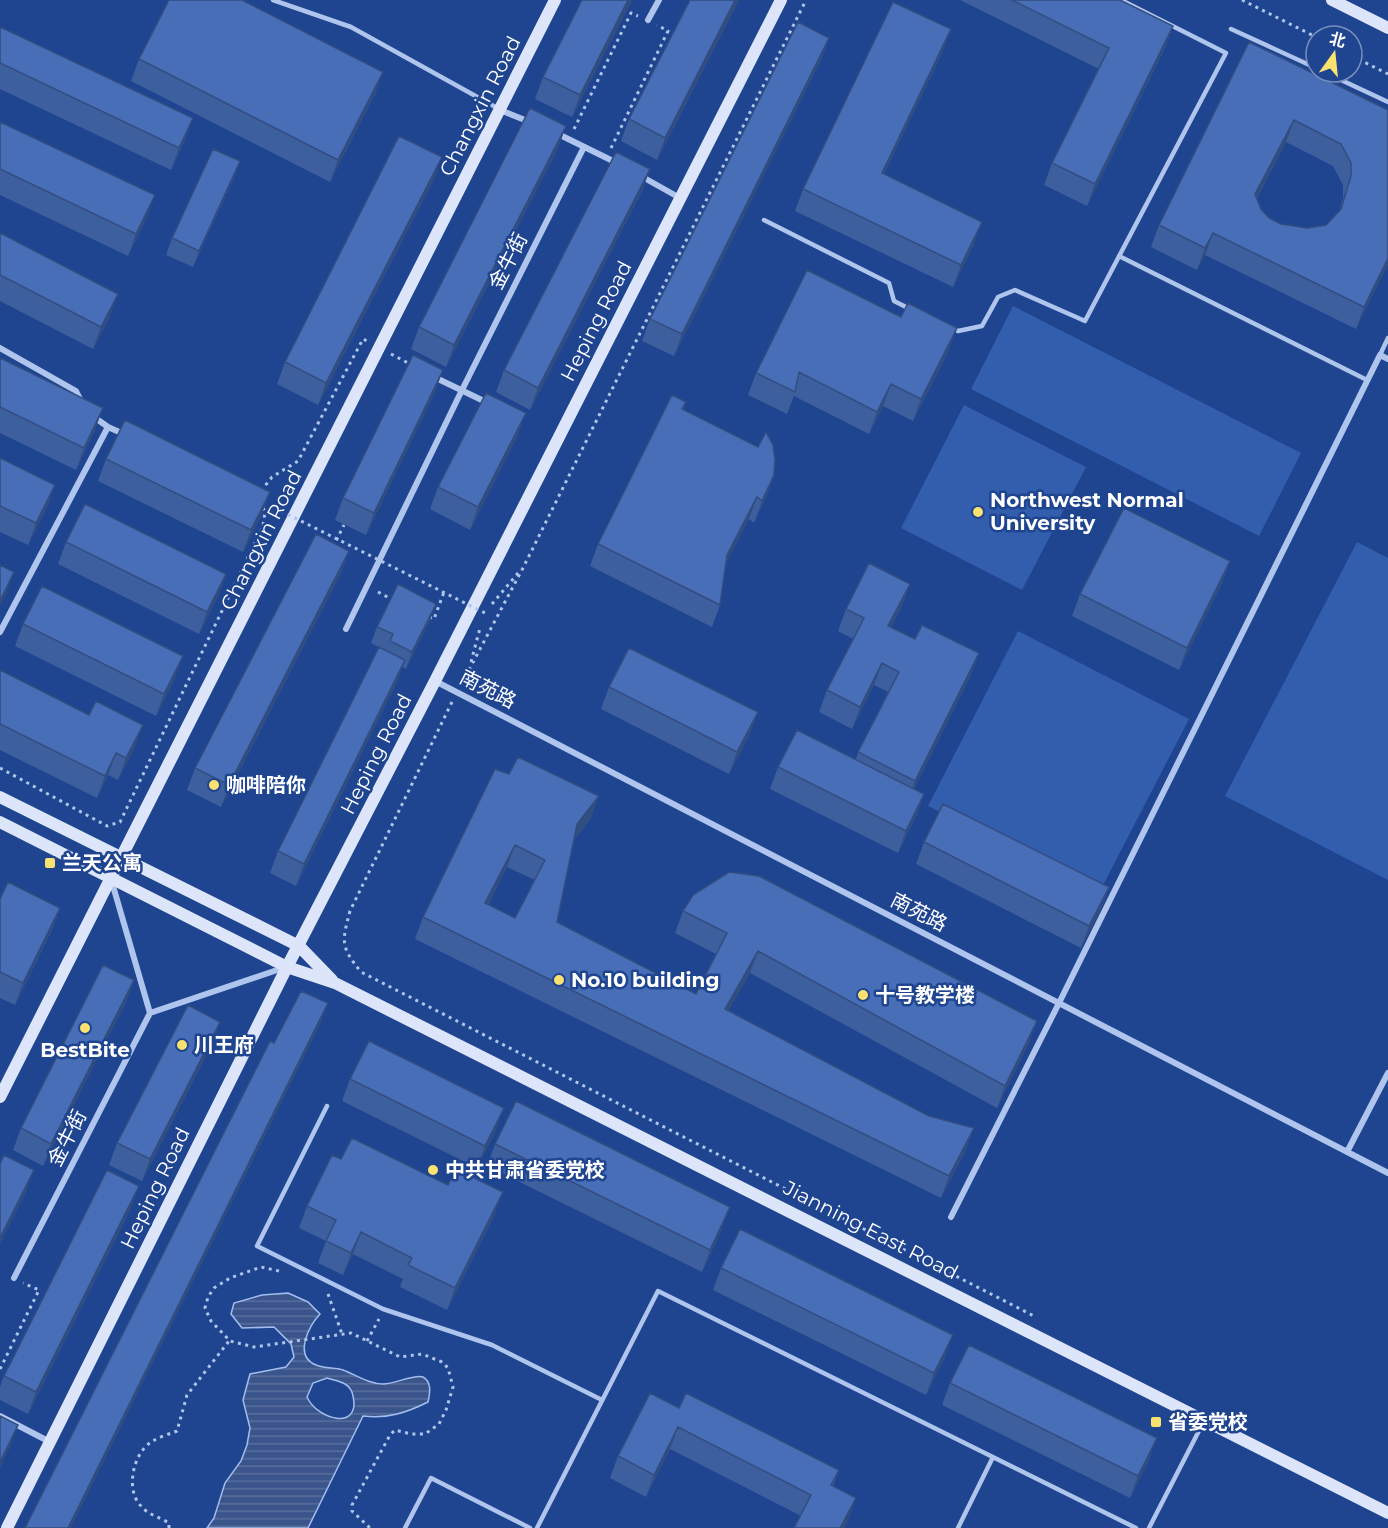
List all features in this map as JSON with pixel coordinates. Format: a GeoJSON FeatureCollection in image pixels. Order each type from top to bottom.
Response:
{"type":"FeatureCollection","features":[{"type":"Feature","properties":{"kind":"street","name":"Changxin Road"},"geometry":{"type":"LineString","coordinates":[[0,1097],[555,0]]}},
{"type":"Feature","properties":{"kind":"street"},"geometry":{"type":"LineString","coordinates":[[648,20],[658,0]]}},
{"type":"Feature","properties":{"kind":"street","name":"Heping Road"},"geometry":{"type":"LineString","coordinates":[[7,1528],[287,967],[781,0]]}},
{"type":"Feature","properties":{"kind":"street"},"geometry":{"type":"LineString","coordinates":[[1340,2],[1388,28]]}},
{"type":"Feature","properties":{"kind":"street"},"geometry":{"type":"LineString","coordinates":[[500,110],[539,126]]}},
{"type":"Feature","properties":{"kind":"street"},"geometry":{"type":"LineString","coordinates":[[549,130],[625,168]]}},
{"type":"Feature","properties":{"kind":"street","name":"金牛街"},"geometry":{"type":"LineString","coordinates":[[346,629],[462,390],[584,147]]}},
{"type":"Feature","properties":{"kind":"street"},"geometry":{"type":"LineString","coordinates":[[634,173],[681,198]]}},
{"type":"Feature","properties":{"kind":"street"},"geometry":{"type":"LineString","coordinates":[[0,348],[76,391],[87,412],[129,437]]}},
{"type":"Feature","properties":{"kind":"street"},"geometry":{"type":"LineString","coordinates":[[951,1217],[1367,380],[1380,355],[1388,359]]}},
{"type":"Feature","properties":{"kind":"street"},"geometry":{"type":"LineString","coordinates":[[430,375],[500,409]]}},
{"type":"Feature","properties":{"kind":"street"},"geometry":{"type":"LineString","coordinates":[[0,632],[108,426]]}},
{"type":"Feature","properties":{"kind":"street","name":"南苑路"},"geometry":{"type":"LineString","coordinates":[[435,681],[1388,1173]]}},
{"type":"Feature","properties":{"kind":"street","name":"Jianning East Road"},"geometry":{"type":"LineString","coordinates":[[0,797],[299,946],[335,983]]}},
{"type":"Feature","properties":{"kind":"street","name":"Jianning East Road"},"geometry":{"type":"LineString","coordinates":[[0,822],[287,967],[335,983],[1388,1513]]}},
{"type":"Feature","properties":{"kind":"street"},"geometry":{"type":"LineString","coordinates":[[111,877],[150,1013],[287,967]]}},
{"type":"Feature","properties":{"kind":"street","name":"金牛街"},"geometry":{"type":"LineString","coordinates":[[14,1278],[150,1013]]}},
{"type":"Feature","properties":{"kind":"street"},"geometry":{"type":"LineString","coordinates":[[1347,1152],[1388,1073]]}},
{"type":"Feature","properties":{"kind":"street"},"geometry":{"type":"LineString","coordinates":[[0,1416],[51,1442]]}},
{"type":"Feature","properties":{"kind":"lane"},"geometry":{"type":"LineString","coordinates":[[273,0],[351,27],[500,110]]}},
{"type":"Feature","properties":{"kind":"lane"},"geometry":{"type":"LineString","coordinates":[[947,326],[958,331],[982,326],[998,297],[1015,290],[1085,321],[1227,53],[1121,0]]}},
{"type":"Feature","properties":{"kind":"lane"},"geometry":{"type":"LineString","coordinates":[[1231,29],[1304,62]]}},
{"type":"Feature","properties":{"kind":"lane"},"geometry":{"type":"LineString","coordinates":[[1350,84],[1388,102]]}},
{"type":"Feature","properties":{"kind":"lane"},"geometry":{"type":"LineString","coordinates":[[764,220],[889,283],[894,301],[915,311]]}},
{"type":"Feature","properties":{"kind":"lane"},"geometry":{"type":"LineString","coordinates":[[1119,256],[1367,380]]}},
{"type":"Feature","properties":{"kind":"lane"},"geometry":{"type":"LineString","coordinates":[[1380,355],[1388,338]]}},
{"type":"Feature","properties":{"kind":"lane"},"geometry":{"type":"LineString","coordinates":[[327,1106],[257,1246],[383,1309],[492,1345],[602,1400]]}},
{"type":"Feature","properties":{"kind":"lane"},"geometry":{"type":"LineString","coordinates":[[537,1528],[658,1291],[1136,1528]]}},
{"type":"Feature","properties":{"kind":"lane"},"geometry":{"type":"LineString","coordinates":[[1149,1528],[1205,1420]]}},
{"type":"Feature","properties":{"kind":"lane"},"geometry":{"type":"LineString","coordinates":[[958,1528],[993,1457]]}},
{"type":"Feature","properties":{"kind":"lane"},"geometry":{"type":"LineString","coordinates":[[405,1528],[431,1478],[530,1528]]}},
{"type":"Feature","properties":{"kind":"path"},"geometry":{"type":"LineString","coordinates":[[806,0],[524,566],[457,692],[350,911],[344,936],[345,953],[361,972],[1039,1318]]}},
{"type":"Feature","properties":{"kind":"path"},"geometry":{"type":"LineString","coordinates":[[1242,0],[1304,32]]}},
{"type":"Feature","properties":{"kind":"path"},"geometry":{"type":"LineString","coordinates":[[569,139],[632,12],[648,20],[669,31],[606,158]]}},
{"type":"Feature","properties":{"kind":"path"},"geometry":{"type":"LineString","coordinates":[[1364,62],[1388,74]]}},
{"type":"Feature","properties":{"kind":"path"},"geometry":{"type":"LineString","coordinates":[[0,768],[107,825],[120,822],[263,525],[265,512],[261,505]]}},
{"type":"Feature","properties":{"kind":"path"},"geometry":{"type":"LineString","coordinates":[[281,511],[485,613],[524,566]]}},
{"type":"Feature","properties":{"kind":"path"},"geometry":{"type":"LineString","coordinates":[[328,556],[344,525]]}},
{"type":"Feature","properties":{"kind":"path"},"geometry":{"type":"LineString","coordinates":[[367,587],[396,601]]}},
{"type":"Feature","properties":{"kind":"path"},"geometry":{"type":"LineString","coordinates":[[425,615],[434,619],[444,592]]}},
{"type":"Feature","properties":{"kind":"path"},"geometry":{"type":"LineString","coordinates":[[469,669],[482,624]]}},
{"type":"Feature","properties":{"kind":"path"},"geometry":{"type":"LineString","coordinates":[[286,1275],[261,1267],[230,1278],[214,1288],[208,1297],[205,1308],[211,1321],[230,1341],[254,1347],[351,1333],[400,1357],[422,1354],[442,1362],[448,1368],[453,1387],[439,1424],[426,1434],[411,1434],[395,1430],[390,1435],[352,1505],[352,1510],[370,1528]]}},
{"type":"Feature","properties":{"kind":"path"},"geometry":{"type":"LineString","coordinates":[[0,1369],[39,1290],[14,1278]]}},
{"type":"Feature","properties":{"kind":"path"},"geometry":{"type":"LineString","coordinates":[[328,1293],[342,1334]]}},
{"type":"Feature","properties":{"kind":"path"},"geometry":{"type":"LineString","coordinates":[[368,1341],[383,1309]]}},
{"type":"Feature","properties":{"kind":"path"},"geometry":{"type":"LineString","coordinates":[[169,1528],[169,1523],[141,1507],[133,1494],[133,1473],[141,1451],[151,1443],[177,1431],[187,1395],[230,1341]]}},
{"type":"Feature","properties":{"kind":"shaded area"},"geometry":{"type":"Polygon","coordinates":[[[1013,306],[1301,453],[1259,536],[971,389],[1013,306]]]}},
{"type":"Feature","properties":{"kind":"shaded area"},"geometry":{"type":"Polygon","coordinates":[[[964,405],[1086,467],[1022,590],[901,528],[964,405]]]}},
{"type":"Feature","properties":{"kind":"shaded area"},"geometry":{"type":"Polygon","coordinates":[[[1357,542],[1388,558],[1388,880],[1225,796],[1357,542]]]}},
{"type":"Feature","properties":{"kind":"shaded area"},"geometry":{"type":"Polygon","coordinates":[[[1018,631],[1189,719],[1099,893],[928,806],[1018,631]]]}},
{"type":"Feature","properties":{"kind":"shaded area"},"geometry":{"type":"Polygon","coordinates":[[[288,1293],[308,1302],[320,1314],[305,1341],[305,1355],[309,1361],[319,1366],[343,1370],[378,1384],[423,1377],[429,1385],[428,1402],[396,1414],[380,1417],[363,1416],[308,1528],[207,1528],[214,1518],[225,1483],[241,1461],[247,1445],[250,1428],[243,1400],[250,1374],[286,1367],[294,1357],[291,1344],[274,1327],[242,1328],[231,1314],[234,1303],[262,1295],[288,1293]],[[327,1378],[313,1383],[307,1397],[312,1405],[328,1416],[345,1418],[351,1414],[354,1407],[352,1392],[345,1384],[327,1378]]]}},
{"type":"Feature","properties":{"kind":"building"},"geometry":{"type":"Polygon","coordinates":[[[169,0],[242,0],[383,72],[338,160],[139,59],[169,0]]]}},
{"type":"Feature","properties":{"kind":"building"},"geometry":{"type":"Polygon","coordinates":[[[582,0],[628,0],[580,95],[543,77],[582,0]]]}},
{"type":"Feature","properties":{"kind":"building"},"geometry":{"type":"Polygon","coordinates":[[[690,0],[735,0],[665,138],[629,119],[690,0]]]}},
{"type":"Feature","properties":{"kind":"building"},"geometry":{"type":"Polygon","coordinates":[[[1012,0],[1120,0],[1173,26],[1095,184],[1052,163],[1109,48],[1012,0]]]}},
{"type":"Feature","properties":{"kind":"building"},"geometry":{"type":"Polygon","coordinates":[[[893,2],[951,29],[882,173],[982,222],[961,265],[803,189],[893,2]]]}},
{"type":"Feature","properties":{"kind":"building"},"geometry":{"type":"Polygon","coordinates":[[[798,22],[829,38],[682,334],[650,319],[798,22]]]}},
{"type":"Feature","properties":{"kind":"building"},"geometry":{"type":"Polygon","coordinates":[[[0,27],[193,118],[179,148],[0,63],[0,27]]]}},
{"type":"Feature","properties":{"kind":"building"},"geometry":{"type":"Polygon","coordinates":[[[1249,42],[1304,69],[1304,84],[1335,84],[1388,110],[1388,258],[1364,307],[1213,233],[1205,248],[1159,225],[1249,42]],[[1294,120],[1255,194],[1261,209],[1269,218],[1281,224],[1307,228],[1326,225],[1341,209],[1351,176],[1351,163],[1341,144],[1294,120]]]}},
{"type":"Feature","properties":{"kind":"building"},"geometry":{"type":"Polygon","coordinates":[[[530,108],[566,126],[454,345],[419,327],[530,108]]]}},
{"type":"Feature","properties":{"kind":"building"},"geometry":{"type":"Polygon","coordinates":[[[0,122],[155,195],[136,234],[0,169],[0,122]]]}},
{"type":"Feature","properties":{"kind":"building"},"geometry":{"type":"Polygon","coordinates":[[[399,136],[442,157],[326,383],[285,362],[399,136]]]}},
{"type":"Feature","properties":{"kind":"building"},"geometry":{"type":"Polygon","coordinates":[[[213,149],[240,161],[199,251],[172,238],[213,149]]]}},
{"type":"Feature","properties":{"kind":"building"},"geometry":{"type":"Polygon","coordinates":[[[616,152],[650,169],[538,388],[504,370],[616,152]]]}},
{"type":"Feature","properties":{"kind":"building"},"geometry":{"type":"Polygon","coordinates":[[[0,233],[118,294],[101,327],[0,275],[0,233]]]}},
{"type":"Feature","properties":{"kind":"building"},"geometry":{"type":"Polygon","coordinates":[[[807,270],[901,317],[908,303],[957,328],[921,399],[891,384],[877,412],[799,372],[795,392],[756,373],[807,270]]]}},
{"type":"Feature","properties":{"kind":"building"},"geometry":{"type":"Polygon","coordinates":[[[413,355],[443,370],[374,513],[343,498],[413,355]]]}},
{"type":"Feature","properties":{"kind":"building"},"geometry":{"type":"Polygon","coordinates":[[[0,358],[103,408],[84,448],[0,407],[0,358]]]}},
{"type":"Feature","properties":{"kind":"building"},"geometry":{"type":"Polygon","coordinates":[[[486,393],[526,413],[478,507],[438,487],[486,393]]]}},
{"type":"Feature","properties":{"kind":"building"},"geometry":{"type":"Polygon","coordinates":[[[672,395],[686,402],[682,409],[758,447],[766,432],[773,445],[774,475],[762,501],[757,497],[727,555],[720,605],[598,544],[672,395]]]}},
{"type":"Feature","properties":{"kind":"building"},"geometry":{"type":"Polygon","coordinates":[[[125,420],[270,492],[251,530],[106,459],[125,420]]]}},
{"type":"Feature","properties":{"kind":"building"},"geometry":{"type":"Polygon","coordinates":[[[0,458],[55,485],[36,523],[0,506],[0,458]]]}},
{"type":"Feature","properties":{"kind":"building"},"geometry":{"type":"Polygon","coordinates":[[[85,504],[226,574],[207,612],[66,542],[85,504]]]}},
{"type":"Feature","properties":{"kind":"building"},"geometry":{"type":"Polygon","coordinates":[[[1124,508],[1230,561],[1187,648],[1080,594],[1124,508]]]}},
{"type":"Feature","properties":{"kind":"building"},"geometry":{"type":"Polygon","coordinates":[[[316,534],[349,551],[229,785],[195,768],[316,534]]]}},
{"type":"Feature","properties":{"kind":"building"},"geometry":{"type":"Polygon","coordinates":[[[869,563],[910,584],[888,626],[915,639],[922,625],[979,653],[915,781],[858,752],[899,672],[882,663],[860,707],[827,690],[864,618],[846,609],[869,563]]]}},
{"type":"Feature","properties":{"kind":"building"},"geometry":{"type":"Polygon","coordinates":[[[0,565],[14,572],[0,601],[0,565]]]}},
{"type":"Feature","properties":{"kind":"building"},"geometry":{"type":"Polygon","coordinates":[[[398,584],[436,604],[412,652],[390,641],[393,634],[377,627],[398,584]]]}},
{"type":"Feature","properties":{"kind":"building"},"geometry":{"type":"Polygon","coordinates":[[[42,586],[183,656],[164,694],[23,624],[42,586]]]}},
{"type":"Feature","properties":{"kind":"building"},"geometry":{"type":"Polygon","coordinates":[[[379,647],[405,660],[304,864],[278,851],[379,647]]]}},
{"type":"Feature","properties":{"kind":"building"},"geometry":{"type":"Polygon","coordinates":[[[629,648],[758,712],[737,752],[609,687],[629,648]]]}},
{"type":"Feature","properties":{"kind":"building"},"geometry":{"type":"Polygon","coordinates":[[[0,670],[89,715],[96,701],[143,725],[126,758],[116,753],[105,776],[0,724],[0,670]]]}},
{"type":"Feature","properties":{"kind":"building"},"geometry":{"type":"Polygon","coordinates":[[[797,730],[924,794],[906,831],[778,767],[797,730]]]}},
{"type":"Feature","properties":{"kind":"building"},"geometry":{"type":"Polygon","coordinates":[[[518,757],[599,796],[577,824],[557,922],[696,994],[727,933],[683,911],[693,895],[729,872],[759,876],[1037,1021],[1005,1086],[758,951],[725,1009],[929,1116],[974,1128],[949,1176],[423,917],[495,769],[509,774],[518,757]],[[515,845],[485,903],[515,918],[545,860],[515,845]]]}},
{"type":"Feature","properties":{"kind":"building"},"geometry":{"type":"Polygon","coordinates":[[[943,804],[1109,887],[1089,926],[924,842],[943,804]]]}},
{"type":"Feature","properties":{"kind":"building"},"geometry":{"type":"Polygon","coordinates":[[[8,882],[60,908],[23,983],[0,972],[0,899],[8,882]]]}},
{"type":"Feature","properties":{"kind":"building"},"geometry":{"type":"Polygon","coordinates":[[[103,965],[134,980],[51,1144],[21,1128],[103,965]]]}},
{"type":"Feature","properties":{"kind":"building"},"geometry":{"type":"Polygon","coordinates":[[[301,991],[328,1003],[68,1528],[25,1528],[270,1041],[274,1043],[301,991]]]}},
{"type":"Feature","properties":{"kind":"building"},"geometry":{"type":"Polygon","coordinates":[[[188,1005],[220,1022],[150,1159],[117,1143],[188,1005]]]}},
{"type":"Feature","properties":{"kind":"building"},"geometry":{"type":"Polygon","coordinates":[[[369,1041],[504,1108],[485,1146],[350,1079],[369,1041]]]}},
{"type":"Feature","properties":{"kind":"building"},"geometry":{"type":"Polygon","coordinates":[[[516,1101],[730,1207],[710,1250],[495,1144],[516,1101]]]}},
{"type":"Feature","properties":{"kind":"building"},"geometry":{"type":"Polygon","coordinates":[[[352,1138],[448,1185],[456,1169],[503,1192],[455,1288],[408,1265],[412,1258],[361,1232],[351,1253],[326,1241],[336,1220],[307,1206],[332,1155],[341,1159],[352,1138]]]}},
{"type":"Feature","properties":{"kind":"building"},"geometry":{"type":"Polygon","coordinates":[[[4,1155],[34,1170],[0,1238],[0,1164],[4,1155]]]}},
{"type":"Feature","properties":{"kind":"building"},"geometry":{"type":"Polygon","coordinates":[[[107,1170],[139,1186],[36,1392],[4,1376],[107,1170]]]}},
{"type":"Feature","properties":{"kind":"building"},"geometry":{"type":"Polygon","coordinates":[[[740,1229],[953,1335],[934,1373],[721,1268],[740,1229]]]}},
{"type":"Feature","properties":{"kind":"building"},"geometry":{"type":"Polygon","coordinates":[[[969,1345],[1157,1438],[1138,1476],[950,1383],[969,1345]]]}},
{"type":"Feature","properties":{"kind":"building"},"geometry":{"type":"Polygon","coordinates":[[[650,1393],[679,1408],[686,1393],[839,1470],[831,1485],[856,1498],[840,1528],[794,1528],[811,1495],[678,1427],[654,1475],[618,1456],[650,1393]]]}},
{"type":"Feature","properties":{"kind":"building"},"geometry":{"type":"Polygon","coordinates":[[[0,1416],[18,1425],[0,1462],[0,1416]]]}},
{"type":"Feature","properties":{"kind":"place","name":"Northwest Normal University"},"geometry":{"type":"Point","coordinates":[978,512]}},
{"type":"Feature","properties":{"kind":"place","name":"咖啡陪你"},"geometry":{"type":"Point","coordinates":[214,785]}},
{"type":"Feature","properties":{"kind":"place","name":"兰天公寓"},"geometry":{"type":"Point","coordinates":[50,863]}},
{"type":"Feature","properties":{"kind":"place","name":"No.10 building"},"geometry":{"type":"Point","coordinates":[559,980]}},
{"type":"Feature","properties":{"kind":"place","name":"十号教学楼"},"geometry":{"type":"Point","coordinates":[863,995]}},
{"type":"Feature","properties":{"kind":"place","name":"BestBite"},"geometry":{"type":"Point","coordinates":[85,1028]}},
{"type":"Feature","properties":{"kind":"place","name":"川王府"},"geometry":{"type":"Point","coordinates":[182,1045]}},
{"type":"Feature","properties":{"kind":"place","name":"中共甘肃省委党校"},"geometry":{"type":"Point","coordinates":[433,1170]}},
{"type":"Feature","properties":{"kind":"place","name":"省委党校"},"geometry":{"type":"Point","coordinates":[1156,1422]}}]}
